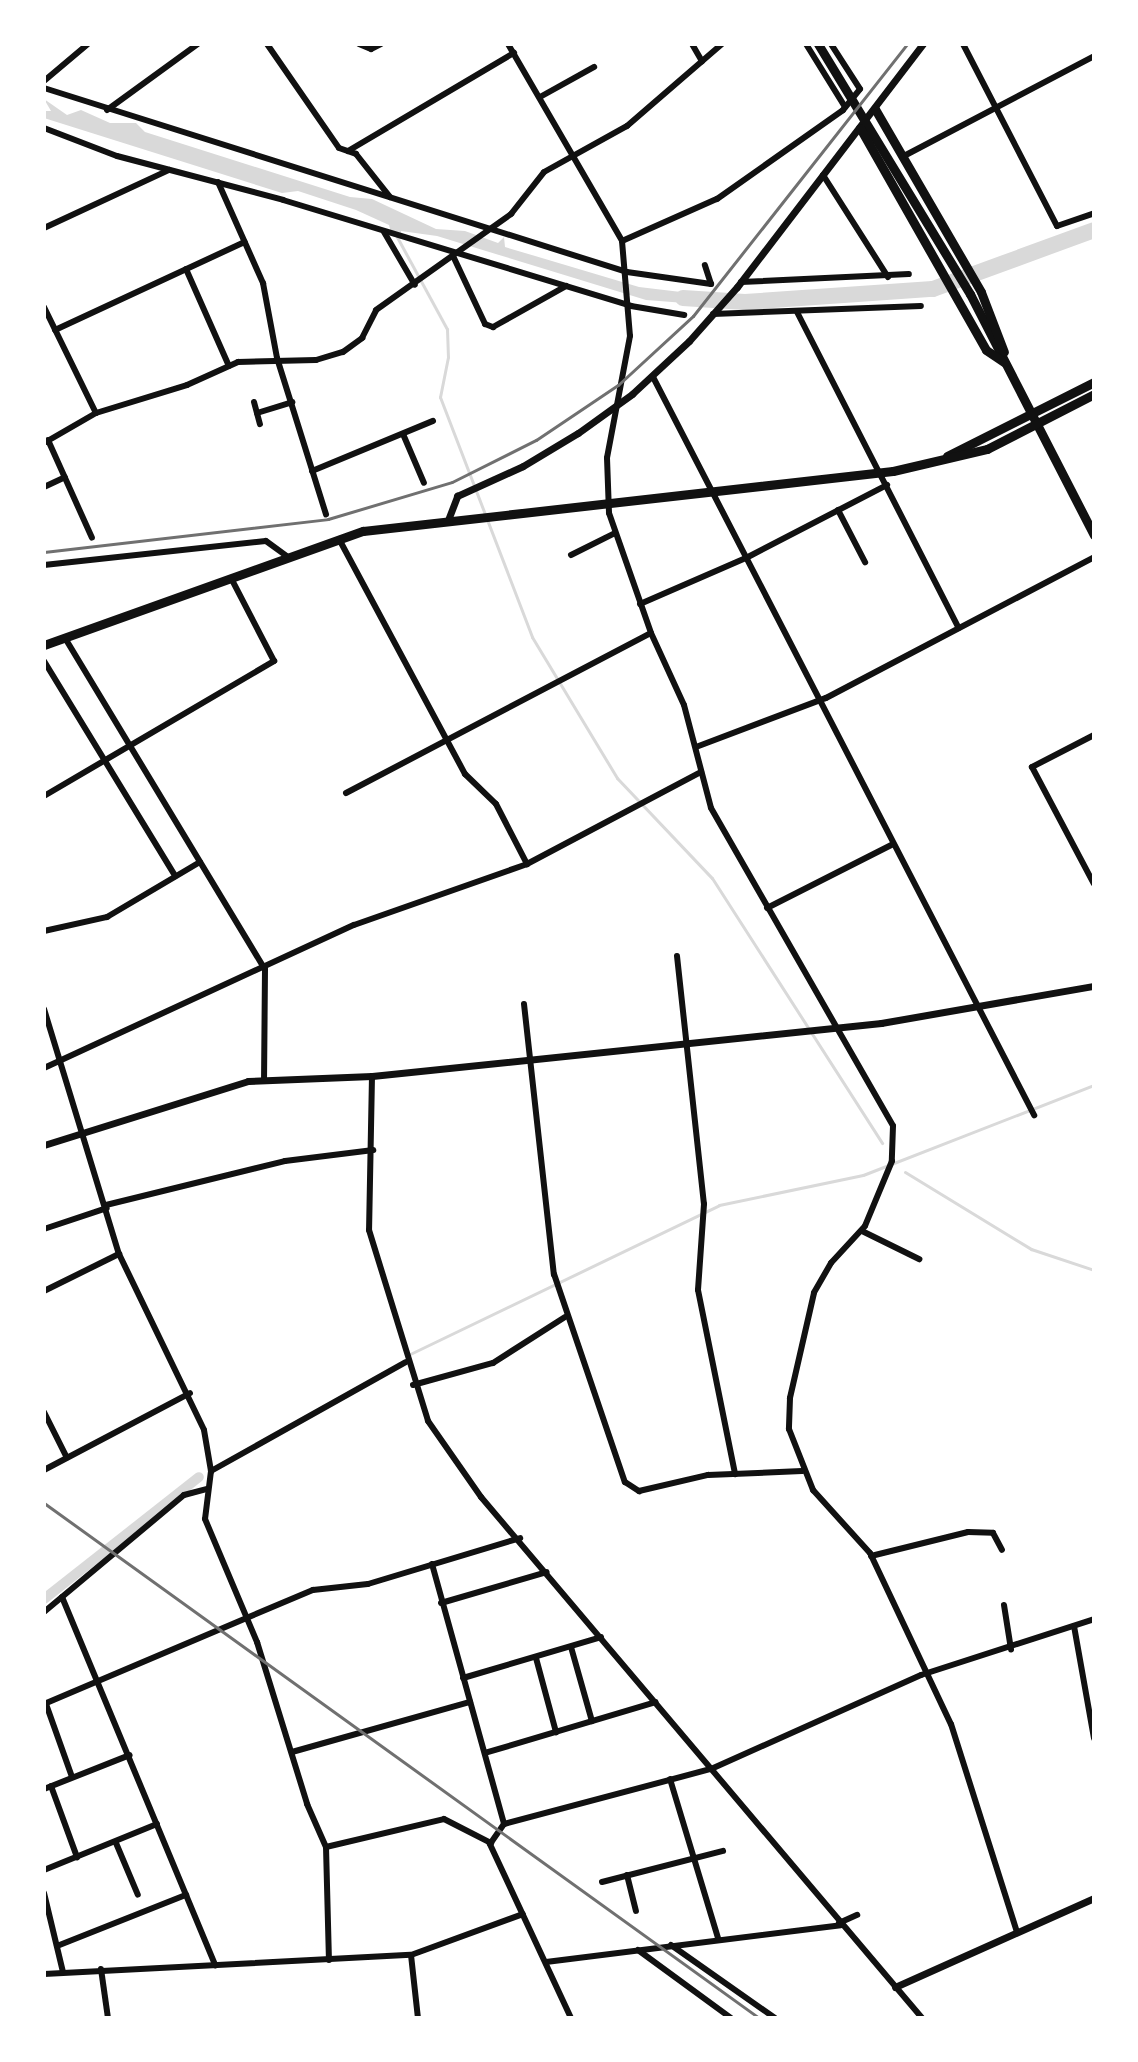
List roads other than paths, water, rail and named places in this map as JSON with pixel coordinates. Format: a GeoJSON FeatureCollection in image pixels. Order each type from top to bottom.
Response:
{"type":"FeatureCollection","features":[{"type":"Feature","properties":{"kind":"main road"},"geometry":{"type":"LineString","coordinates":[[814,48],[970,294],[1094,535]]}},
{"type":"Feature","properties":{"kind":"main road"},"geometry":{"type":"LineString","coordinates":[[875,109],[981,292],[1000,331],[1007,364]]}},
{"type":"Feature","properties":{"kind":"main road"},"geometry":{"type":"LineString","coordinates":[[860,128],[986,350],[1007,364]]}},
{"type":"Feature","properties":{"kind":"main road"},"geometry":{"type":"LineString","coordinates":[[1035,419],[1094,382]]}},
{"type":"Feature","properties":{"kind":"main road"},"geometry":{"type":"LineString","coordinates":[[44,645],[339,539],[384,527],[712,492],[924,465],[1094,394]]}},
{"type":"Feature","properties":{"kind":"street"},"geometry":{"type":"LineString","coordinates":[[44,81],[88,44]]}},
{"type":"Feature","properties":{"kind":"street"},"geometry":{"type":"LineString","coordinates":[[107,110],[198,44]]}},
{"type":"Feature","properties":{"kind":"street"},"geometry":{"type":"LineString","coordinates":[[267,44],[339,148],[348,151],[390,197]]}},
{"type":"Feature","properties":{"kind":"street"},"geometry":{"type":"LineString","coordinates":[[359,44],[371,49],[381,44]]}},
{"type":"Feature","properties":{"kind":"street"},"geometry":{"type":"LineString","coordinates":[[508,44],[622,241],[631,304],[606,468],[609,502],[615,533],[640,604],[696,747],[711,808],[889,1116],[894,1155],[889,1171],[863,1228],[819,1279],[797,1363],[789,1422],[802,1471],[871,1556],[959,1744],[1017,1932]]}},
{"type":"Feature","properties":{"kind":"street"},"geometry":{"type":"LineString","coordinates":[[692,44],[702,61]]}},
{"type":"Feature","properties":{"kind":"street"},"geometry":{"type":"LineString","coordinates":[[92,538],[46,442],[96,413],[187,385],[229,366],[277,358],[316,360],[343,352],[362,338],[376,310],[426,278],[511,214],[544,172],[627,126],[722,44]]}},
{"type":"Feature","properties":{"kind":"street"},"geometry":{"type":"LineString","coordinates":[[806,44],[814,48],[845,107]]}},
{"type":"Feature","properties":{"kind":"street"},"geometry":{"type":"LineString","coordinates":[[814,48],[824,44]]}},
{"type":"Feature","properties":{"kind":"street"},"geometry":{"type":"LineString","coordinates":[[622,241],[717,199],[845,107],[860,89],[831,44]]}},
{"type":"Feature","properties":{"kind":"street"},"geometry":{"type":"LineString","coordinates":[[448,520],[452,501],[523,466],[614,409],[653,377],[739,284],[923,44]]}},
{"type":"Feature","properties":{"kind":"street"},"geometry":{"type":"LineString","coordinates":[[963,44],[1057,226],[1094,213]]}},
{"type":"Feature","properties":{"kind":"street"},"geometry":{"type":"LineString","coordinates":[[348,151],[514,53]]}},
{"type":"Feature","properties":{"kind":"street"},"geometry":{"type":"LineString","coordinates":[[902,157],[1094,56]]}},
{"type":"Feature","properties":{"kind":"street"},"geometry":{"type":"LineString","coordinates":[[540,97],[594,67]]}},
{"type":"Feature","properties":{"kind":"street"},"geometry":{"type":"LineString","coordinates":[[44,88],[107,110],[136,114],[627,274],[711,284],[705,265]]}},
{"type":"Feature","properties":{"kind":"street"},"geometry":{"type":"LineString","coordinates":[[44,128],[169,170],[403,236],[458,255],[631,304],[684,315]]}},
{"type":"Feature","properties":{"kind":"street"},"geometry":{"type":"LineString","coordinates":[[44,228],[169,170]]}},
{"type":"Feature","properties":{"kind":"street"},"geometry":{"type":"LineString","coordinates":[[823,175],[888,277]]}},
{"type":"Feature","properties":{"kind":"street"},"geometry":{"type":"LineString","coordinates":[[218,182],[263,283],[277,358],[326,514]]}},
{"type":"Feature","properties":{"kind":"street"},"geometry":{"type":"LineString","coordinates":[[387,233],[417,284]]}},
{"type":"Feature","properties":{"kind":"street"},"geometry":{"type":"LineString","coordinates":[[55,330],[245,242]]}},
{"type":"Feature","properties":{"kind":"street"},"geometry":{"type":"LineString","coordinates":[[458,255],[485,324],[493,327],[566,286]]}},
{"type":"Feature","properties":{"kind":"street"},"geometry":{"type":"LineString","coordinates":[[186,269],[229,366]]}},
{"type":"Feature","properties":{"kind":"street"},"geometry":{"type":"LineString","coordinates":[[739,284],[909,274]]}},
{"type":"Feature","properties":{"kind":"street"},"geometry":{"type":"LineString","coordinates":[[714,312],[797,312],[921,306]]}},
{"type":"Feature","properties":{"kind":"street"},"geometry":{"type":"LineString","coordinates":[[44,307],[48,323],[55,330],[96,413]]}},
{"type":"Feature","properties":{"kind":"street"},"geometry":{"type":"LineString","coordinates":[[797,312],[959,628]]}},
{"type":"Feature","properties":{"kind":"street"},"geometry":{"type":"LineString","coordinates":[[653,377],[1033,1112]]}},
{"type":"Feature","properties":{"kind":"street"},"geometry":{"type":"LineString","coordinates":[[254,402],[260,424]]}},
{"type":"Feature","properties":{"kind":"street"},"geometry":{"type":"LineString","coordinates":[[257,413],[292,402]]}},
{"type":"Feature","properties":{"kind":"street"},"geometry":{"type":"LineString","coordinates":[[312,471],[433,421]]}},
{"type":"Feature","properties":{"kind":"street"},"geometry":{"type":"LineString","coordinates":[[403,434],[424,483]]}},
{"type":"Feature","properties":{"kind":"street"},"geometry":{"type":"LineString","coordinates":[[44,487],[65,477]]}},
{"type":"Feature","properties":{"kind":"street"},"geometry":{"type":"LineString","coordinates":[[640,604],[746,558],[887,485]]}},
{"type":"Feature","properties":{"kind":"street"},"geometry":{"type":"LineString","coordinates":[[838,510],[865,562]]}},
{"type":"Feature","properties":{"kind":"street"},"geometry":{"type":"LineString","coordinates":[[571,555],[615,533]]}},
{"type":"Feature","properties":{"kind":"street"},"geometry":{"type":"LineString","coordinates":[[339,539],[465,774],[496,804],[527,864]]}},
{"type":"Feature","properties":{"kind":"street"},"geometry":{"type":"LineString","coordinates":[[44,565],[266,541],[288,557]]}},
{"type":"Feature","properties":{"kind":"street"},"geometry":{"type":"LineString","coordinates":[[696,747],[819,701],[1094,557]]}},
{"type":"Feature","properties":{"kind":"street"},"geometry":{"type":"LineString","coordinates":[[44,796],[274,661],[231,578]]}},
{"type":"Feature","properties":{"kind":"street"},"geometry":{"type":"LineString","coordinates":[[346,793],[651,633]]}},
{"type":"Feature","properties":{"kind":"street"},"geometry":{"type":"LineString","coordinates":[[65,638],[265,969],[264,1079]]}},
{"type":"Feature","properties":{"kind":"street"},"geometry":{"type":"LineString","coordinates":[[44,661],[175,876]]}},
{"type":"Feature","properties":{"kind":"street"},"geometry":{"type":"LineString","coordinates":[[1094,735],[1032,767],[1094,884]]}},
{"type":"Feature","properties":{"kind":"street"},"geometry":{"type":"LineString","coordinates":[[44,1068],[64,1062],[362,922],[527,864],[701,772]]}},
{"type":"Feature","properties":{"kind":"street"},"geometry":{"type":"LineString","coordinates":[[767,908],[893,844]]}},
{"type":"Feature","properties":{"kind":"street"},"geometry":{"type":"LineString","coordinates":[[44,931],[107,917],[200,862]]}},
{"type":"Feature","properties":{"kind":"street"},"geometry":{"type":"LineString","coordinates":[[677,956],[702,1211],[698,1290],[735,1474]]}},
{"type":"Feature","properties":{"kind":"street"},"geometry":{"type":"LineString","coordinates":[[44,1145],[264,1079],[372,1076],[813,1030],[1094,986]]}},
{"type":"Feature","properties":{"kind":"street"},"geometry":{"type":"LineString","coordinates":[[524,1004],[556,1282],[565,1317],[629,1486],[639,1491],[735,1474],[802,1471]]}},
{"type":"Feature","properties":{"kind":"street"},"geometry":{"type":"LineString","coordinates":[[44,1009],[64,1062],[119,1254],[190,1393],[211,1471],[207,1489],[208,1528],[247,1618],[326,1847],[329,1960]]}},
{"type":"Feature","properties":{"kind":"street"},"geometry":{"type":"LineString","coordinates":[[372,1076],[373,1150],[369,1230],[413,1385],[428,1421],[481,1497],[520,1538],[840,1924],[922,2018]]}},
{"type":"Feature","properties":{"kind":"street"},"geometry":{"type":"LineString","coordinates":[[44,1229],[106,1206],[285,1161],[373,1150]]}},
{"type":"Feature","properties":{"kind":"street"},"geometry":{"type":"LineString","coordinates":[[863,1228],[919,1259]]}},
{"type":"Feature","properties":{"kind":"street"},"geometry":{"type":"LineString","coordinates":[[44,1291],[119,1254]]}},
{"type":"Feature","properties":{"kind":"street"},"geometry":{"type":"LineString","coordinates":[[413,1385],[493,1363],[565,1317]]}},
{"type":"Feature","properties":{"kind":"street"},"geometry":{"type":"LineString","coordinates":[[211,1471],[406,1362]]}},
{"type":"Feature","properties":{"kind":"street"},"geometry":{"type":"LineString","coordinates":[[44,1470],[190,1393]]}},
{"type":"Feature","properties":{"kind":"street"},"geometry":{"type":"LineString","coordinates":[[44,1412],[67,1458]]}},
{"type":"Feature","properties":{"kind":"street"},"geometry":{"type":"LineString","coordinates":[[44,1612],[184,1495],[207,1489]]}},
{"type":"Feature","properties":{"kind":"street"},"geometry":{"type":"LineString","coordinates":[[871,1556],[951,1535],[989,1531],[1002,1550]]}},
{"type":"Feature","properties":{"kind":"street"},"geometry":{"type":"LineString","coordinates":[[72,1777],[45,1704],[322,1587],[368,1584],[520,1538]]}},
{"type":"Feature","properties":{"kind":"street"},"geometry":{"type":"LineString","coordinates":[[432,1564],[504,1824]]}},
{"type":"Feature","properties":{"kind":"street"},"geometry":{"type":"LineString","coordinates":[[441,1603],[547,1572]]}},
{"type":"Feature","properties":{"kind":"street"},"geometry":{"type":"LineString","coordinates":[[62,1597],[215,1965]]}},
{"type":"Feature","properties":{"kind":"street"},"geometry":{"type":"LineString","coordinates":[[1004,1605],[1011,1649]]}},
{"type":"Feature","properties":{"kind":"street"},"geometry":{"type":"LineString","coordinates":[[491,1843],[504,1824],[711,1769],[928,1675],[1094,1619]]}},
{"type":"Feature","properties":{"kind":"street"},"geometry":{"type":"LineString","coordinates":[[1074,1626],[1094,1738]]}},
{"type":"Feature","properties":{"kind":"street"},"geometry":{"type":"LineString","coordinates":[[463,1678],[601,1637]]}},
{"type":"Feature","properties":{"kind":"street"},"geometry":{"type":"LineString","coordinates":[[571,1647],[592,1721]]}},
{"type":"Feature","properties":{"kind":"street"},"geometry":{"type":"LineString","coordinates":[[536,1658],[556,1732]]}},
{"type":"Feature","properties":{"kind":"street"},"geometry":{"type":"LineString","coordinates":[[292,1752],[470,1702]]}},
{"type":"Feature","properties":{"kind":"street"},"geometry":{"type":"LineString","coordinates":[[485,1753],[656,1702]]}},
{"type":"Feature","properties":{"kind":"street"},"geometry":{"type":"LineString","coordinates":[[77,1857],[47,1787],[130,1755]]}},
{"type":"Feature","properties":{"kind":"street"},"geometry":{"type":"LineString","coordinates":[[670,1779],[718,1938]]}},
{"type":"Feature","properties":{"kind":"street"},"geometry":{"type":"LineString","coordinates":[[326,1847],[444,1819],[491,1843],[571,2018]]}},
{"type":"Feature","properties":{"kind":"street"},"geometry":{"type":"LineString","coordinates":[[44,1870],[157,1824]]}},
{"type":"Feature","properties":{"kind":"street"},"geometry":{"type":"LineString","coordinates":[[116,1843],[138,1895]]}},
{"type":"Feature","properties":{"kind":"street"},"geometry":{"type":"LineString","coordinates":[[602,1882],[723,1851]]}},
{"type":"Feature","properties":{"kind":"street"},"geometry":{"type":"LineString","coordinates":[[627,1875],[636,1911]]}},
{"type":"Feature","properties":{"kind":"street"},"geometry":{"type":"LineString","coordinates":[[44,1893],[63,1972]]}},
{"type":"Feature","properties":{"kind":"street"},"geometry":{"type":"LineString","coordinates":[[57,1946],[186,1895]]}},
{"type":"Feature","properties":{"kind":"street"},"geometry":{"type":"LineString","coordinates":[[895,1987],[1094,1898]]}},
{"type":"Feature","properties":{"kind":"street"},"geometry":{"type":"LineString","coordinates":[[44,1974],[411,1955],[523,1914]]}},
{"type":"Feature","properties":{"kind":"street"},"geometry":{"type":"LineString","coordinates":[[546,1962],[840,1924],[857,1915]]}},
{"type":"Feature","properties":{"kind":"street"},"geometry":{"type":"LineString","coordinates":[[671,1945],[775,2018]]}},
{"type":"Feature","properties":{"kind":"street"},"geometry":{"type":"LineString","coordinates":[[638,1950],[731,2018]]}},
{"type":"Feature","properties":{"kind":"street"},"geometry":{"type":"LineString","coordinates":[[411,1955],[418,2018]]}},
{"type":"Feature","properties":{"kind":"street"},"geometry":{"type":"LineString","coordinates":[[101,1969],[108,2018]]}},
{"type":"Feature","properties":{"kind":"waterway"},"geometry":{"type":"LineString","coordinates":[[683,298],[745,302],[933,289],[1094,230]]}},
{"type":"Feature","properties":{"kind":"waterway"},"geometry":{"type":"LineString","coordinates":[[397,237],[447,329],[448,357],[440,397],[532,637],[617,778],[712,878],[882,1143]]}},
{"type":"Feature","properties":{"kind":"waterway"},"geometry":{"type":"LineString","coordinates":[[408,1355],[719,1205],[863,1175],[1094,1085]]}},
{"type":"Feature","properties":{"kind":"waterway"},"geometry":{"type":"LineString","coordinates":[[905,1172],[1031,1249],[1094,1270]]}},
{"type":"Feature","properties":{"kind":"waterway"},"geometry":{"type":"LineString","coordinates":[[44,1599],[199,1477]]}},
{"type":"Feature","properties":{"kind":"railway"},"geometry":{"type":"LineString","coordinates":[[44,552],[328,519],[452,482],[536,440],[618,385],[693,316],[907,44]]}},
{"type":"Feature","properties":{"kind":"railway"},"geometry":{"type":"LineString","coordinates":[[44,1503],[759,2018]]}}]}
